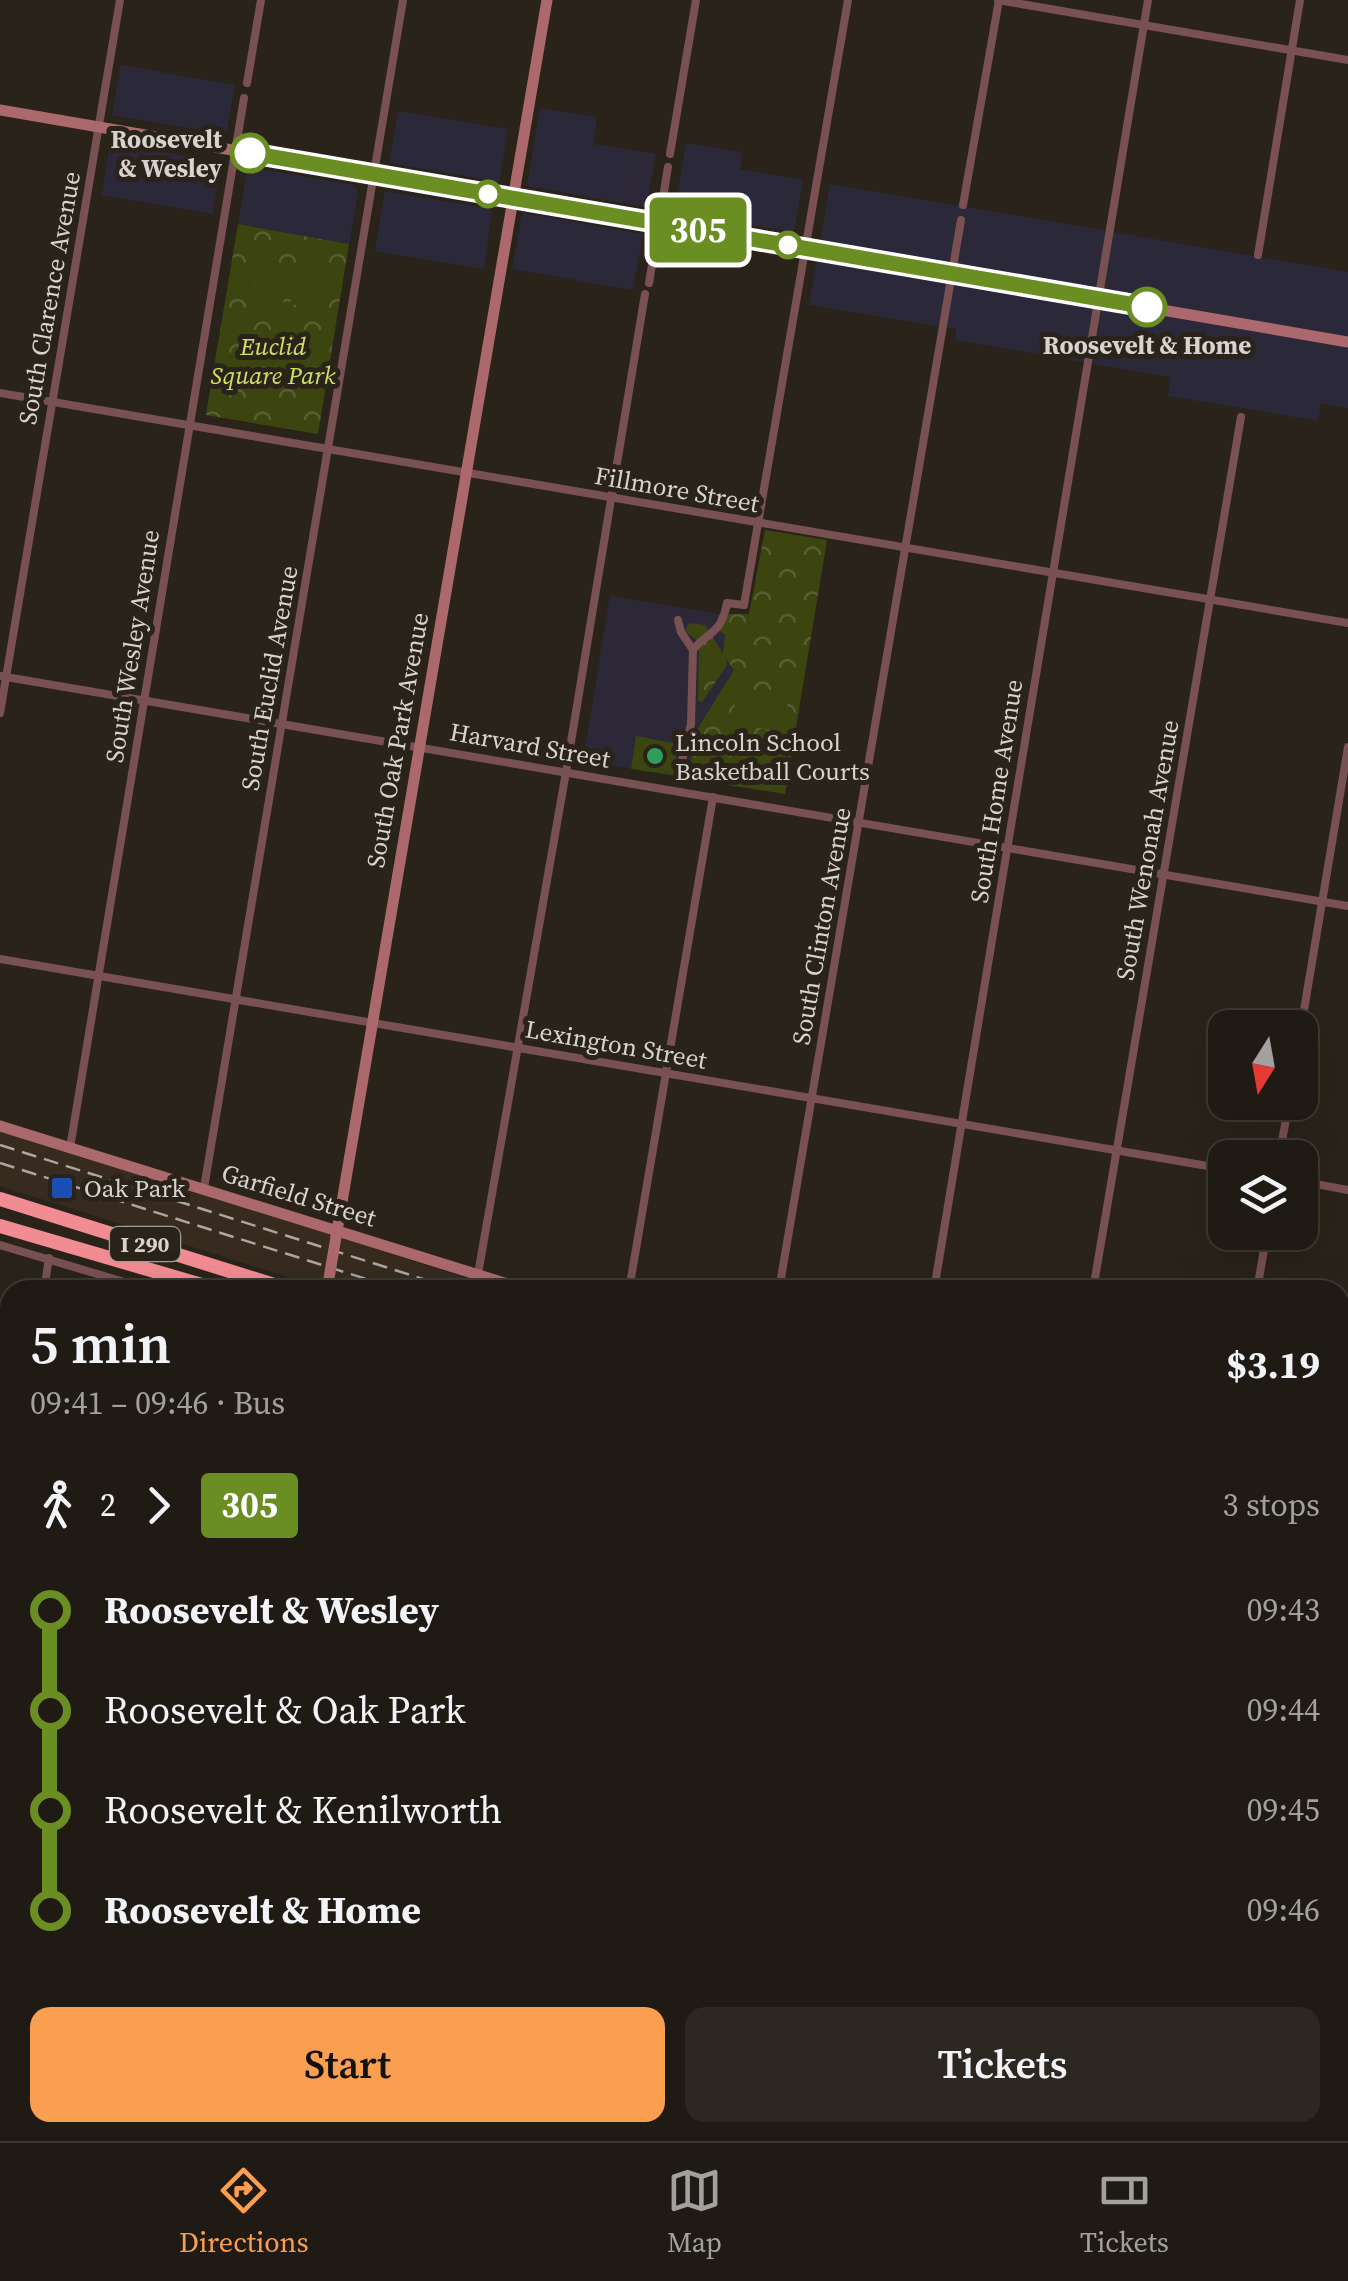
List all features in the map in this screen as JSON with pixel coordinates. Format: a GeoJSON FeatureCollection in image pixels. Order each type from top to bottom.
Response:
{"type":"FeatureCollection","features":[{"type":"Feature","properties":{"kind":"highway","name":"I 290"},"geometry":{"type":"LineString","coordinates":[[0,1199],[258,1280]]}},
{"type":"Feature","properties":{"kind":"highway","name":"I 290"},"geometry":{"type":"LineString","coordinates":[[0,1226],[185,1280]]}},
{"type":"Feature","properties":{"kind":"street","name":"South Clarence Avenue"},"geometry":{"type":"LineString","coordinates":[[0,712],[3,676],[120,0]]}},
{"type":"Feature","properties":{"kind":"street"},"geometry":{"type":"LineString","coordinates":[[247,82],[261,0]]}},
{"type":"Feature","properties":{"kind":"street","name":"South Euclid Avenue"},"geometry":{"type":"LineString","coordinates":[[204,1188],[403,0]]}},
{"type":"Feature","properties":{"kind":"street","name":"South Oak Park Avenue"},"geometry":{"type":"LineString","coordinates":[[329,1280],[546,0]]}},
{"type":"Feature","properties":{"kind":"street"},"geometry":{"type":"LineString","coordinates":[[670,154],[696,0]]}},
{"type":"Feature","properties":{"kind":"street"},"geometry":{"type":"LineString","coordinates":[[693,650],[711,637],[724,617],[727,603],[744,606],[848,0]]}},
{"type":"Feature","properties":{"kind":"street"},"geometry":{"type":"LineString","coordinates":[[962,205],[999,0],[1348,60]]}},
{"type":"Feature","properties":{"kind":"street","name":"South Home Avenue"},"geometry":{"type":"LineString","coordinates":[[936,1280],[1148,0]]}},
{"type":"Feature","properties":{"kind":"street"},"geometry":{"type":"LineString","coordinates":[[1258,255],[1300,0]]}},
{"type":"Feature","properties":{"kind":"street","name":"South Wesley Avenue"},"geometry":{"type":"LineString","coordinates":[[70,1148],[244,98]]}},
{"type":"Feature","properties":{"kind":"street"},"geometry":{"type":"LineString","coordinates":[[0,110],[1348,342]]}},
{"type":"Feature","properties":{"kind":"street"},"geometry":{"type":"LineString","coordinates":[[648,283],[668,167]]}},
{"type":"Feature","properties":{"kind":"street","name":"South Clinton Avenue"},"geometry":{"type":"LineString","coordinates":[[781,1280],[961,220]]}},
{"type":"Feature","properties":{"kind":"street"},"geometry":{"type":"LineString","coordinates":[[478,1274],[645,294]]}},
{"type":"Feature","properties":{"kind":"street","name":"Fillmore Street"},"geometry":{"type":"LineString","coordinates":[[0,392],[1348,623]]}},
{"type":"Feature","properties":{"kind":"street","name":"South Wenonah Avenue"},"geometry":{"type":"LineString","coordinates":[[1096,1280],[1241,416]]}},
{"type":"Feature","properties":{"kind":"street"},"geometry":{"type":"LineString","coordinates":[[678,620],[693,650],[691,724],[678,776]]}},
{"type":"Feature","properties":{"kind":"street","name":"Harvard Street"},"geometry":{"type":"LineString","coordinates":[[3,676],[1348,906]]}},
{"type":"Feature","properties":{"kind":"street"},"geometry":{"type":"LineString","coordinates":[[1304,1010],[1348,747]]}},
{"type":"Feature","properties":{"kind":"street"},"geometry":{"type":"LineString","coordinates":[[630,1280],[713,796]]}},
{"type":"Feature","properties":{"kind":"street","name":"Lexington Street"},"geometry":{"type":"LineString","coordinates":[[0,959],[1208,1166]]}},
{"type":"Feature","properties":{"kind":"street","name":"Garfield Street"},"geometry":{"type":"LineString","coordinates":[[0,1126],[496,1280]]}},
{"type":"Feature","properties":{"kind":"street"},"geometry":{"type":"LineString","coordinates":[[1318,1185],[1348,1190]]}},
{"type":"Feature","properties":{"kind":"street"},"geometry":{"type":"LineString","coordinates":[[0,1245],[119,1280]]}},
{"type":"Feature","properties":{"kind":"street"},"geometry":{"type":"LineString","coordinates":[[1259,1280],[1264,1250]]}},
{"type":"Feature","properties":{"kind":"street"},"geometry":{"type":"LineString","coordinates":[[46,1280],[50,1258]]}},
{"type":"Feature","properties":{"kind":"shaded area"},"geometry":{"type":"Polygon","coordinates":[[[121,65],[235,85],[226,134],[112,115],[121,65]]]}},
{"type":"Feature","properties":{"kind":"shaded area"},"geometry":{"type":"Polygon","coordinates":[[[540,108],[597,117],[593,144],[632,150],[622,203],[527,186],[540,108]]]}},
{"type":"Feature","properties":{"kind":"shaded area"},"geometry":{"type":"Polygon","coordinates":[[[398,111],[508,129],[499,182],[389,163],[398,111]]]}},
{"type":"Feature","properties":{"kind":"shaded area"},"geometry":{"type":"Polygon","coordinates":[[[110,143],[222,162],[212,214],[102,195],[110,143]]]}},
{"type":"Feature","properties":{"kind":"shaded area"},"geometry":{"type":"Polygon","coordinates":[[[686,143],[742,152],[740,169],[803,180],[794,232],[674,212],[686,143]]]}},
{"type":"Feature","properties":{"kind":"shaded area"},"geometry":{"type":"Polygon","coordinates":[[[632,150],[656,154],[646,207],[622,203],[632,150]]]}},
{"type":"Feature","properties":{"kind":"shaded area"},"geometry":{"type":"Polygon","coordinates":[[[248,167],[353,185],[358,192],[349,244],[238,224],[248,167]]]}},
{"type":"Feature","properties":{"kind":"shaded area"},"geometry":{"type":"Polygon","coordinates":[[[830,184],[1348,272],[1348,408],[1321,403],[1318,421],[1168,396],[1170,377],[955,340],[956,329],[809,305],[830,184]]]}},
{"type":"Feature","properties":{"kind":"shaded area"},"geometry":{"type":"Polygon","coordinates":[[[385,191],[492,209],[484,269],[375,251],[385,191]]]}},
{"type":"Feature","properties":{"kind":"shaded area"},"geometry":{"type":"Polygon","coordinates":[[[522,213],[643,234],[633,290],[512,269],[522,213]]]}},
{"type":"Feature","properties":{"kind":"shaded area"},"geometry":{"type":"Polygon","coordinates":[[[610,596],[719,614],[717,629],[725,633],[726,657],[734,670],[693,736],[690,779],[583,760],[610,596]]]}},
{"type":"Feature","properties":{"kind":"shaded area"},"geometry":{"type":"Polygon","coordinates":[[[0,1132],[471,1280],[297,1280],[0,1186],[0,1132]]]}},
{"type":"Feature","properties":{"kind":"green space","name":"Euclid Square Park"},"geometry":{"type":"Polygon","coordinates":[[[238,224],[349,244],[318,434],[206,415],[238,224]]]}},
{"type":"Feature","properties":{"kind":"green space"},"geometry":{"type":"Polygon","coordinates":[[[257,264],[288,270],[281,320],[250,314],[257,264]]]}},
{"type":"Feature","properties":{"kind":"green space"},"geometry":{"type":"Polygon","coordinates":[[[296,268],[332,275],[327,311],[290,304],[296,268]]]}},
{"type":"Feature","properties":{"kind":"green space"},"geometry":{"type":"Polygon","coordinates":[[[765,530],[827,540],[785,794],[690,779],[693,736],[734,670],[725,657],[727,665],[702,702],[698,701],[699,642],[685,631],[689,623],[705,625],[723,654],[725,634],[717,630],[719,614],[749,614],[765,530]]]}},
{"type":"Feature","properties":{"kind":"green space"},"geometry":{"type":"Polygon","coordinates":[[[737,692],[788,701],[782,732],[732,723],[737,692]]]}},
{"type":"Feature","properties":{"kind":"green space"},"geometry":{"type":"Polygon","coordinates":[[[757,734],[787,739],[780,781],[775,786],[734,778],[738,741],[757,734]]]}},
{"type":"Feature","properties":{"kind":"green space","name":"Lincoln School Basketball Courts"},"geometry":{"type":"Polygon","coordinates":[[[636,736],[678,744],[673,775],[631,769],[636,736]]]}},
{"type":"Feature","properties":{"kind":"railway"},"geometry":{"type":"LineString","coordinates":[[0,1145],[426,1280]]}},
{"type":"Feature","properties":{"kind":"railway"},"geometry":{"type":"LineString","coordinates":[[0,1163],[369,1280]]}},
{"type":"Feature","properties":{"kind":"bus line","name":"305"},"geometry":{"type":"LineString","coordinates":[[250,153],[1147,307]]}},
{"type":"Feature","properties":{"kind":"place","name":"Roosevelt & Wesley"},"geometry":{"type":"Point","coordinates":[250,153]}},
{"type":"Feature","properties":{"kind":"place","name":"Roosevelt & Home"},"geometry":{"type":"Point","coordinates":[1147,307]}},
{"type":"Feature","properties":{"kind":"place","name":"Lincoln School Basketball Courts"},"geometry":{"type":"Point","coordinates":[655,756]}},
{"type":"Feature","properties":{"kind":"place","name":"Oak Park"},"geometry":{"type":"Point","coordinates":[62,1188]}}]}
